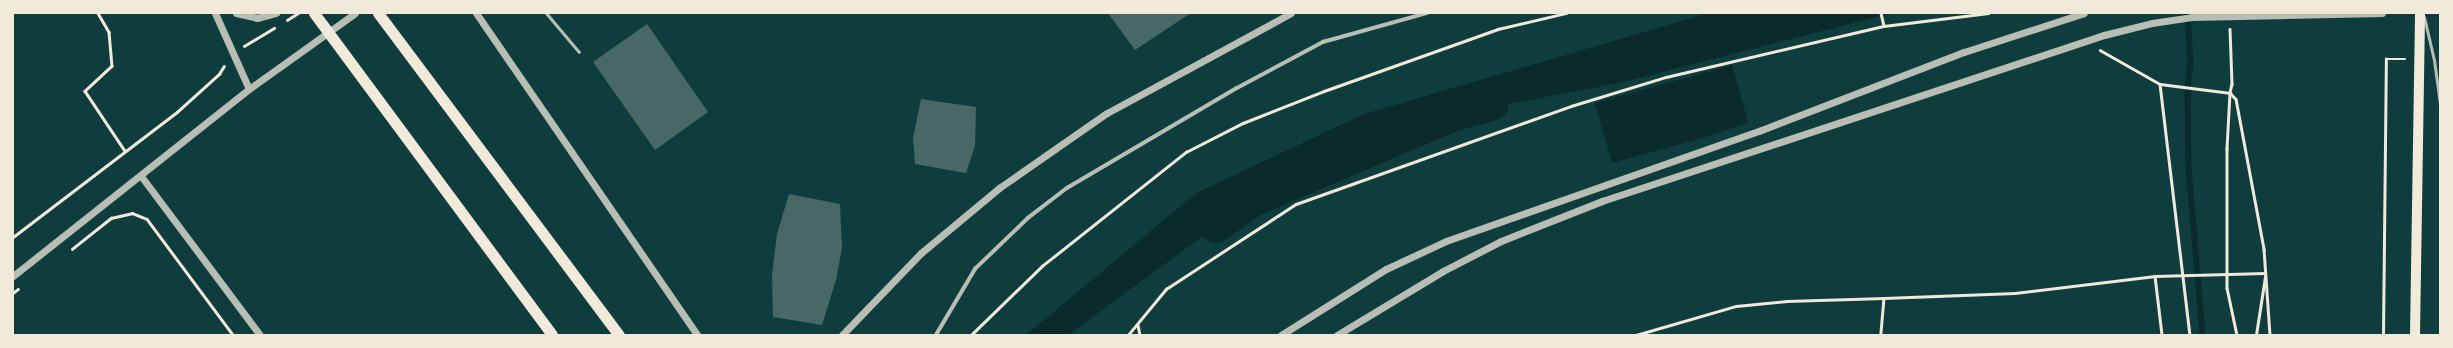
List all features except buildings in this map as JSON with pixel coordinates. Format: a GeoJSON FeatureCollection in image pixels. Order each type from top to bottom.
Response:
{"type":"FeatureCollection","features":[{"type":"Feature","properties":{"kind":"highway"},"geometry":{"type":"LineString","coordinates":[[314,13],[552,335]]}},
{"type":"Feature","properties":{"kind":"highway"},"geometry":{"type":"LineString","coordinates":[[378,13],[407,54],[618,335]]}},
{"type":"Feature","properties":{"kind":"main road"},"geometry":{"type":"LineString","coordinates":[[2415,335],[2422,13]]}},
{"type":"Feature","properties":{"kind":"street"},"geometry":{"type":"LineString","coordinates":[[215,13],[249,89]]}},
{"type":"Feature","properties":{"kind":"street"},"geometry":{"type":"LineString","coordinates":[[236,13],[257,18],[276,13]]}},
{"type":"Feature","properties":{"kind":"street"},"geometry":{"type":"LineString","coordinates":[[13,276],[249,89],[354,13]]}},
{"type":"Feature","properties":{"kind":"street"},"geometry":{"type":"LineString","coordinates":[[476,13],[697,335]]}},
{"type":"Feature","properties":{"kind":"street"},"geometry":{"type":"LineString","coordinates":[[842,335],[849,332],[921,253],[999,188],[1107,113],[1291,13]]}},
{"type":"Feature","properties":{"kind":"street"},"geometry":{"type":"LineString","coordinates":[[936,335],[975,269],[1028,218],[1067,188],[1238,88],[1323,42],[1427,13]]}},
{"type":"Feature","properties":{"kind":"street"},"geometry":{"type":"LineString","coordinates":[[1281,335],[1386,269],[1446,241],[1599,186],[1760,131],[1840,98],[1964,52],[2084,13]]}},
{"type":"Feature","properties":{"kind":"street"},"geometry":{"type":"LineString","coordinates":[[1336,335],[1443,271],[1501,241],[1602,201],[2111,33],[2192,17],[2382,13]]}},
{"type":"Feature","properties":{"kind":"street"},"geometry":{"type":"LineString","coordinates":[[141,176],[260,335]]}},
{"type":"Feature","properties":{"kind":"lane"},"geometry":{"type":"LineString","coordinates":[[546,13],[579,52]]}},
{"type":"Feature","properties":{"kind":"lane"},"geometry":{"type":"LineString","coordinates":[[2422,13],[2434,60],[2440,104]]}},
{"type":"Feature","properties":{"kind":"path"},"geometry":{"type":"LineString","coordinates":[[98,13],[109,32],[112,66],[85,92],[125,152]]}},
{"type":"Feature","properties":{"kind":"path"},"geometry":{"type":"LineString","coordinates":[[13,237],[177,112],[219,74],[233,52],[298,13]]}},
{"type":"Feature","properties":{"kind":"path"},"geometry":{"type":"LineString","coordinates":[[971,335],[1042,266],[1186,152],[1243,123],[1324,92],[1498,29],[1566,13]]}},
{"type":"Feature","properties":{"kind":"path"},"geometry":{"type":"LineString","coordinates":[[1880,13],[1884,26]]}},
{"type":"Feature","properties":{"kind":"path"},"geometry":{"type":"LineString","coordinates":[[1128,335],[1166,289],[1296,204],[1571,106],[1652,81],[1884,26],[1988,13]]}},
{"type":"Feature","properties":{"kind":"path"},"geometry":{"type":"LineString","coordinates":[[2230,28],[2232,84],[2230,93],[2227,288],[2237,335]]}},
{"type":"Feature","properties":{"kind":"path"},"geometry":{"type":"LineString","coordinates":[[2383,335],[2386,59],[2421,59]]}},
{"type":"Feature","properties":{"kind":"path"},"geometry":{"type":"LineString","coordinates":[[2190,335],[2160,84],[2197,90],[2230,93],[2236,99],[2264,249],[2270,335]]}},
{"type":"Feature","properties":{"kind":"path"},"geometry":{"type":"LineString","coordinates":[[111,218],[132,213],[147,219],[233,335]]}},
{"type":"Feature","properties":{"kind":"path"},"geometry":{"type":"LineString","coordinates":[[1636,335],[1736,306],[1787,301],[2015,293],[2155,276],[2265,273]]}},
{"type":"Feature","properties":{"kind":"path"},"geometry":{"type":"LineString","coordinates":[[2256,335],[2265,273]]}},
{"type":"Feature","properties":{"kind":"path"},"geometry":{"type":"LineString","coordinates":[[2155,276],[2162,335]]}},
{"type":"Feature","properties":{"kind":"path"},"geometry":{"type":"LineString","coordinates":[[1881,335],[1884,298]]}},
{"type":"Feature","properties":{"kind":"path"},"geometry":{"type":"LineString","coordinates":[[1138,324],[1140,335]]}},
{"type":"Feature","properties":{"kind":"water"},"geometry":{"type":"Polygon","coordinates":[[[1709,13],[1892,13],[1619,83],[1451,115],[1252,200],[1068,335],[1026,335],[1196,193],[1364,114],[1709,13]]]}},
{"type":"Feature","properties":{"kind":"water"},"geometry":{"type":"Polygon","coordinates":[[[1732,65],[1749,125],[1612,163],[1595,103],[1732,65]]]}},
{"type":"Feature","properties":{"kind":"pier"},"geometry":{"type":"Polygon","coordinates":[[[1750,122],[1750,127],[1680,146],[1750,122]]]}},
{"type":"Feature","properties":{"kind":"waterway"},"geometry":{"type":"LineString","coordinates":[[2188,13],[2191,63],[2188,87],[2189,168],[2203,335]]}},
{"type":"Feature","properties":{"kind":"waterway"},"geometry":{"type":"LineString","coordinates":[[1216,226],[1252,200],[1451,115],[1492,104]]}}]}
